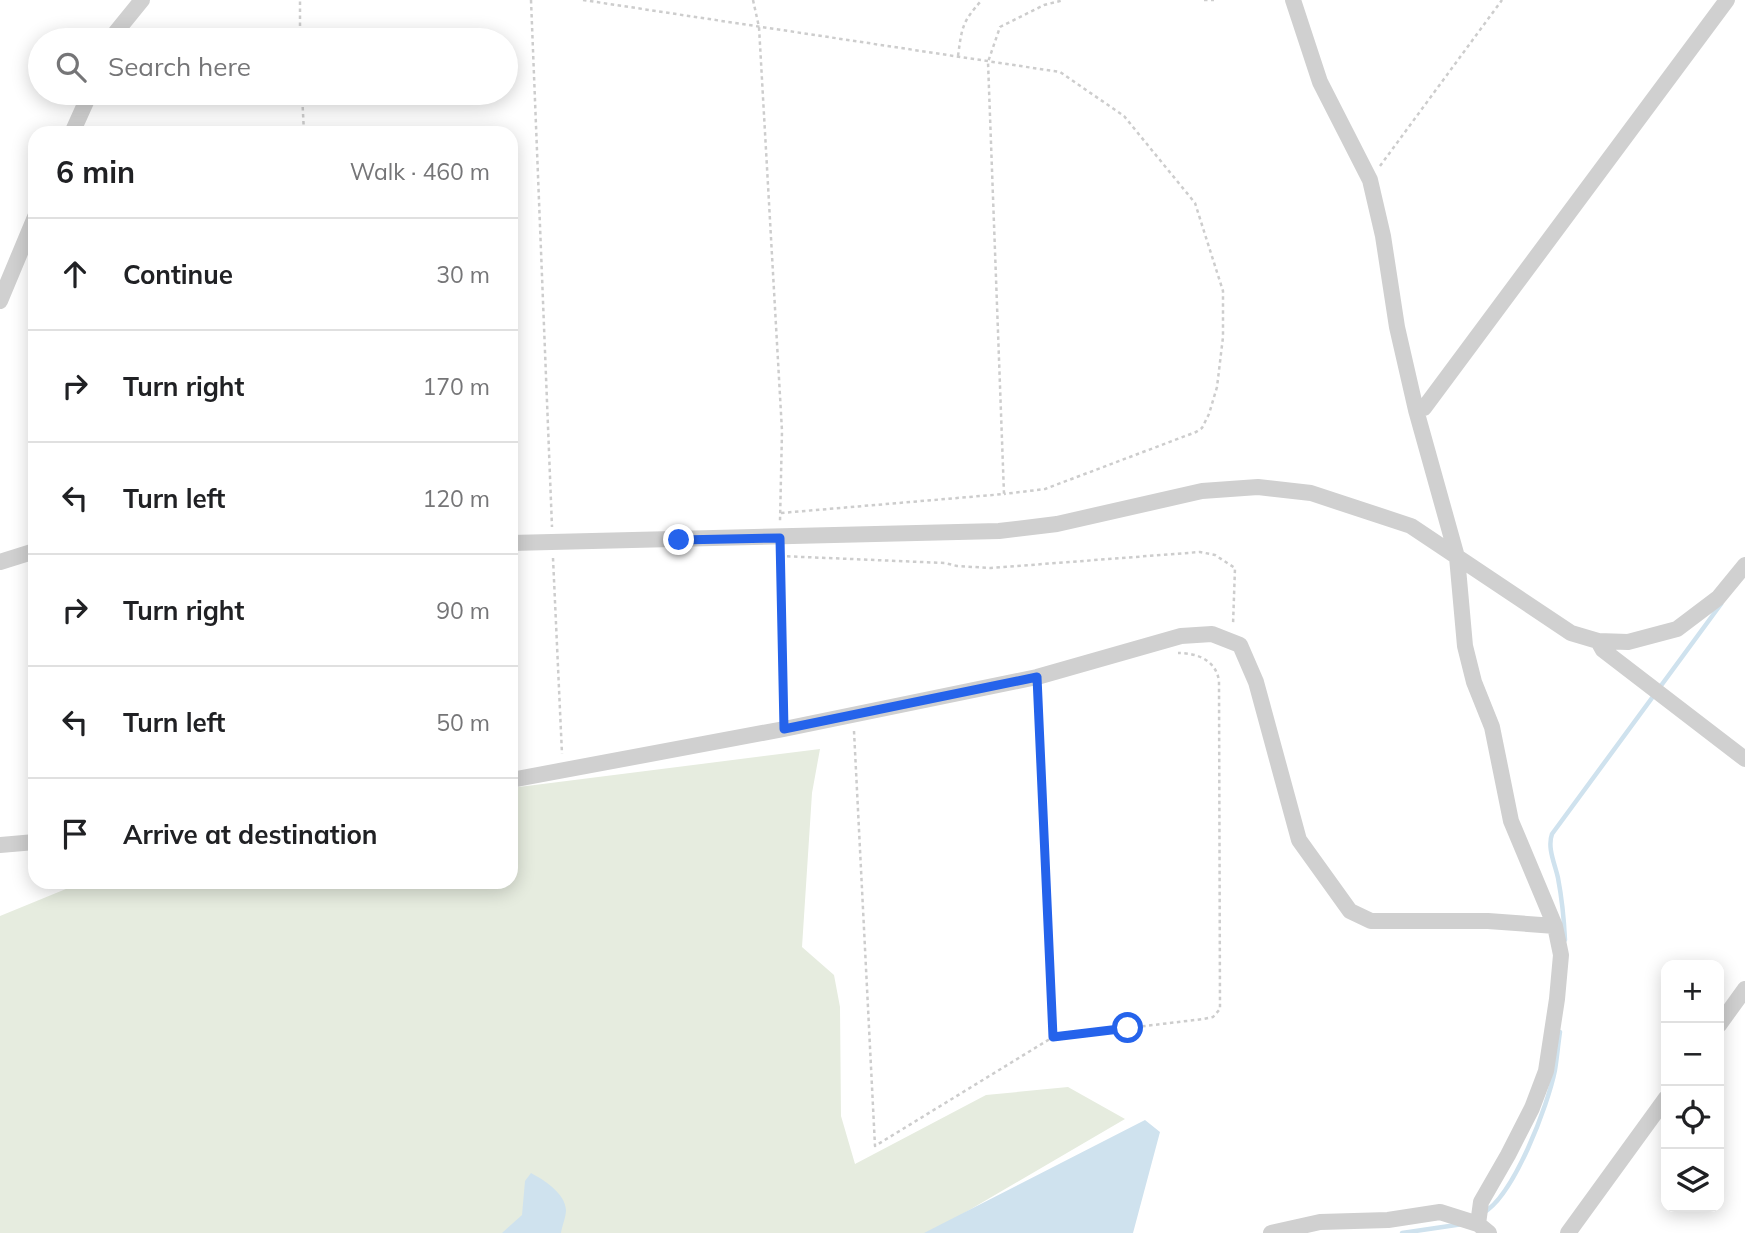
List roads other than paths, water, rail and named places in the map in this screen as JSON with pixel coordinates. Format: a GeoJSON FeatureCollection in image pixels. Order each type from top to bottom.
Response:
{"type":"FeatureCollection","features":[{"type":"Feature","properties":{"kind":"street"},"geometry":{"type":"LineString","coordinates":[[119,28],[142,0]]}},
{"type":"Feature","properties":{"kind":"street"},"geometry":{"type":"LineString","coordinates":[[1271,1233],[1320,1222],[1345,1228],[1440,1212],[1484,1228],[1481,1202],[1532,1108],[1546,1071],[1558,999],[1561,955],[1555,926],[1511,821],[1492,727],[1474,682],[1465,646],[1457,557],[1416,410],[1397,327],[1383,236],[1370,180],[1320,82],[1293,0]]}},
{"type":"Feature","properties":{"kind":"street"},"geometry":{"type":"LineString","coordinates":[[1416,410],[1424,408],[1727,0]]}},
{"type":"Feature","properties":{"kind":"street"},"geometry":{"type":"LineString","coordinates":[[75,126],[85,105]]}},
{"type":"Feature","properties":{"kind":"street"},"geometry":{"type":"LineString","coordinates":[[0,301],[28,234]]}},
{"type":"Feature","properties":{"kind":"street"},"geometry":{"type":"LineString","coordinates":[[518,542],[999,531],[1057,524],[1202,491],[1258,486],[1311,493],[1412,526],[1571,633],[1598,641],[1628,642],[1677,629],[1718,598],[1745,565]]}},
{"type":"Feature","properties":{"kind":"street"},"geometry":{"type":"LineString","coordinates":[[0,562],[28,553]]}},
{"type":"Feature","properties":{"kind":"street"},"geometry":{"type":"LineString","coordinates":[[518,778],[562,772],[854,715],[1037,677],[1181,636],[1212,634],[1240,645],[1256,682],[1299,840],[1350,911],[1371,920],[1488,921],[1555,926]]}},
{"type":"Feature","properties":{"kind":"street"},"geometry":{"type":"LineString","coordinates":[[1598,641],[1603,650],[1745,759]]}},
{"type":"Feature","properties":{"kind":"street"},"geometry":{"type":"LineString","coordinates":[[0,845],[28,843]]}},
{"type":"Feature","properties":{"kind":"street"},"geometry":{"type":"LineString","coordinates":[[1720,1023],[1745,989]]}},
{"type":"Feature","properties":{"kind":"street"},"geometry":{"type":"LineString","coordinates":[[1568,1233],[1661,1105]]}},
{"type":"Feature","properties":{"kind":"water"},"geometry":{"type":"Polygon","coordinates":[[[1145,1120],[1160,1132],[1133,1233],[924,1233],[1145,1120]]]}},
{"type":"Feature","properties":{"kind":"water"},"geometry":{"type":"Polygon","coordinates":[[[531,1173],[548,1183],[565,1204],[561,1233],[502,1233],[522,1215],[525,1181],[531,1173]]]}},
{"type":"Feature","properties":{"kind":"waterway"},"geometry":{"type":"LineString","coordinates":[[1565,940],[1561,894],[1551,850],[1552,834],[1721,604]]}},
{"type":"Feature","properties":{"kind":"waterway"},"geometry":{"type":"LineString","coordinates":[[1483,1213],[1506,1188],[1528,1148],[1551,1085],[1560,1032]]}},
{"type":"Feature","properties":{"kind":"waterway"},"geometry":{"type":"LineString","coordinates":[[1402,1233],[1463,1224]]}}]}
